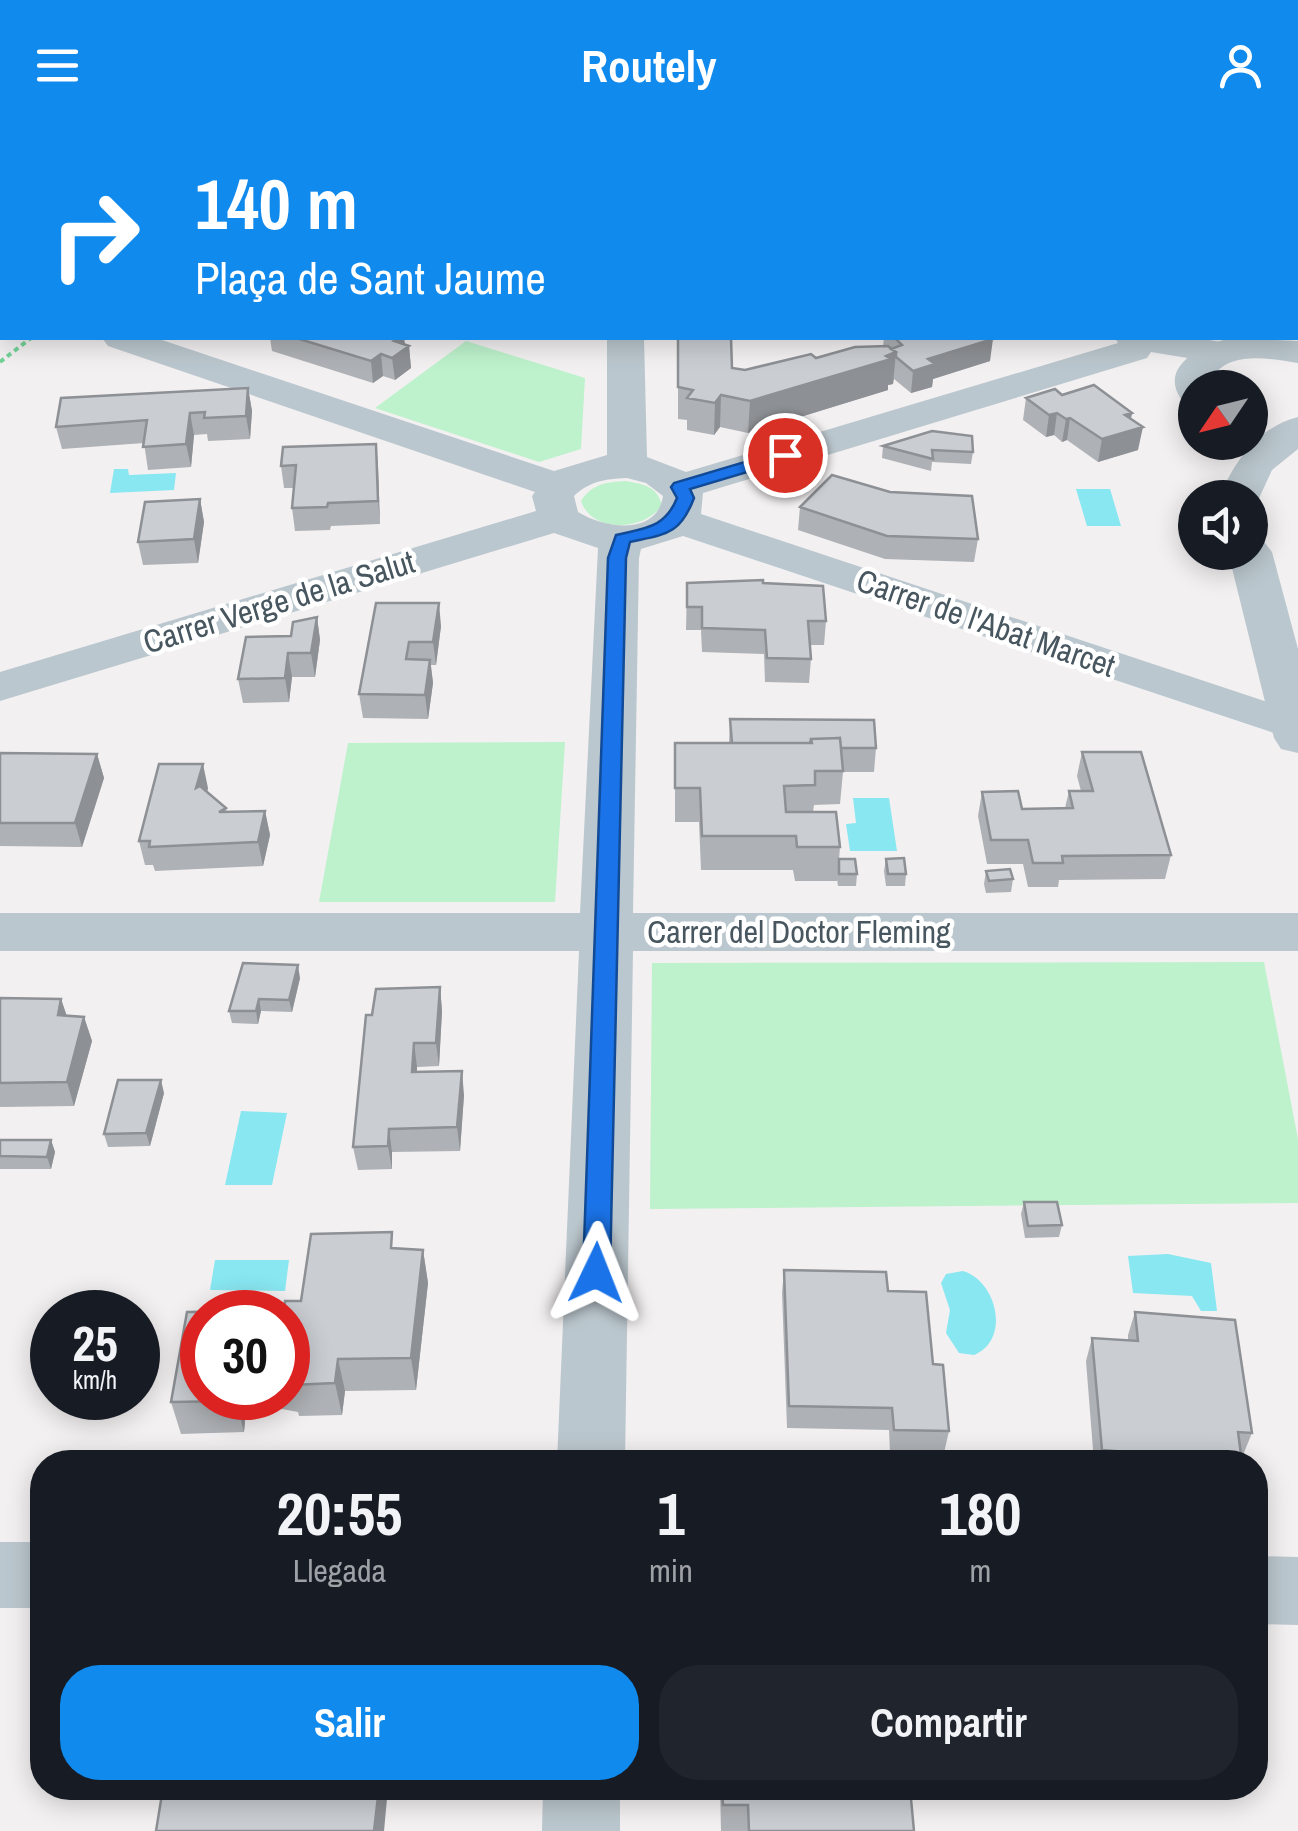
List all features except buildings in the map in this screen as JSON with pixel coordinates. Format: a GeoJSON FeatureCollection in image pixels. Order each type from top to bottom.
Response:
{"type":"FeatureCollection","features":[{"type":"Feature","properties":{"kind":"street"},"geometry":{"type":"LineString","coordinates":[[126,340],[559,502],[585,533],[622,538],[663,529],[678,503],[1124,342],[1220,362],[1298,352]]}},
{"type":"Feature","properties":{"kind":"street"},"geometry":{"type":"LineString","coordinates":[[626,340],[628,466]]}},
{"type":"Feature","properties":{"kind":"street"},"geometry":{"type":"LineString","coordinates":[[1268,426],[1298,430]]}},
{"type":"Feature","properties":{"kind":"street"},"geometry":{"type":"LineString","coordinates":[[1246,480],[1254,464],[1298,430]]}},
{"type":"Feature","properties":{"kind":"street"},"geometry":{"type":"LineString","coordinates":[[559,502],[595,468],[628,466],[667,476],[678,503]]}},
{"type":"Feature","properties":{"kind":"street","name":"Carrer Verge de la Salut"},"geometry":{"type":"LineString","coordinates":[[0,687],[559,502]]}},
{"type":"Feature","properties":{"kind":"street","name":"Carrer de l'Abat Marcet"},"geometry":{"type":"LineString","coordinates":[[678,503],[1297,732]]}},
{"type":"Feature","properties":{"kind":"street"},"geometry":{"type":"LineString","coordinates":[[591,1450],[617,558],[622,538]]}},
{"type":"Feature","properties":{"kind":"street"},"geometry":{"type":"LineString","coordinates":[[1255,570],[1297,732]]}},
{"type":"Feature","properties":{"kind":"street","name":"Carrer del Doctor Fleming"},"geometry":{"type":"LineString","coordinates":[[0,932],[1298,932]]}},
{"type":"Feature","properties":{"kind":"street"},"geometry":{"type":"LineString","coordinates":[[0,1575],[30,1576]]}},
{"type":"Feature","properties":{"kind":"street"},"geometry":{"type":"LineString","coordinates":[[1268,1590],[1298,1591]]}},
{"type":"Feature","properties":{"kind":"street"},"geometry":{"type":"LineString","coordinates":[[581,1831],[582,1800]]}},
{"type":"Feature","properties":{"kind":"path"},"geometry":{"type":"LineString","coordinates":[[0,362],[28,340]]}},
{"type":"Feature","properties":{"kind":"green space"},"geometry":{"type":"Polygon","coordinates":[[[466,341],[585,378],[581,449],[539,462],[375,408],[466,341]]]}},
{"type":"Feature","properties":{"kind":"green space"},"geometry":{"type":"Polygon","coordinates":[[[625,481],[653,490],[662,505],[654,514],[632,524],[607,524],[587,512],[581,501],[590,491],[606,483],[625,481]]]}},
{"type":"Feature","properties":{"kind":"green space"},"geometry":{"type":"Polygon","coordinates":[[[565,742],[555,902],[319,902],[348,743],[565,742]]]}},
{"type":"Feature","properties":{"kind":"green space"},"geometry":{"type":"Polygon","coordinates":[[[1264,962],[1298,1139],[1298,1203],[650,1209],[652,963],[1264,962]]]}},
{"type":"Feature","properties":{"kind":"water"},"geometry":{"type":"Polygon","coordinates":[[[114,469],[128,469],[129,475],[176,473],[174,490],[110,493],[114,469]]]}},
{"type":"Feature","properties":{"kind":"water"},"geometry":{"type":"Polygon","coordinates":[[[1076,489],[1110,489],[1121,526],[1087,526],[1076,489]]]}},
{"type":"Feature","properties":{"kind":"water"},"geometry":{"type":"Polygon","coordinates":[[[853,798],[889,798],[897,851],[850,851],[846,824],[856,823],[853,798]]]}},
{"type":"Feature","properties":{"kind":"water"},"geometry":{"type":"Polygon","coordinates":[[[241,1111],[287,1113],[272,1185],[225,1185],[241,1111]]]}},
{"type":"Feature","properties":{"kind":"water"},"geometry":{"type":"Polygon","coordinates":[[[1168,1254],[1211,1263],[1217,1311],[1201,1311],[1192,1296],[1133,1293],[1128,1256],[1168,1254]]]}},
{"type":"Feature","properties":{"kind":"water"},"geometry":{"type":"Polygon","coordinates":[[[215,1260],[289,1260],[285,1290],[210,1290],[215,1260]]]}},
{"type":"Feature","properties":{"kind":"water"},"geometry":{"type":"Polygon","coordinates":[[[963,1271],[984,1286],[995,1311],[993,1337],[974,1355],[959,1353],[946,1333],[950,1310],[941,1283],[946,1274],[963,1271]]]}},
{"type":"Feature","properties":{"kind":"route"},"geometry":{"type":"LineString","coordinates":[[596,1273],[617,558],[622,538],[644,536],[677,520],[684,509],[680,487],[785,455]]}}]}
